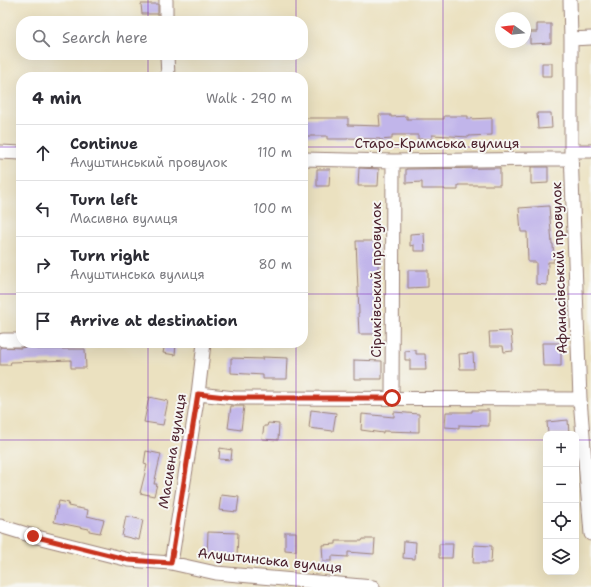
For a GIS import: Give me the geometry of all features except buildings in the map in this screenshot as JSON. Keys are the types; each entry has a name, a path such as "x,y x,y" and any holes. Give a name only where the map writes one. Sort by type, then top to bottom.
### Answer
{"street":[{"path":"166,0 166,16"},
{"name":"Афанасівський провулок","path":"570,0 571,155 580,399 591,534"},
{"path":"571,39 591,38"},
{"path":"167,60 168,72"},
{"name":"Старо-Кримська вулиця","path":"308,159 392,161 545,159 591,151"},
{"path":"0,152 16,153"},
{"name":"Сіриківський провулок","path":"392,161 392,398"},
{"path":"3,340 16,340"},
{"name":"Масивна вулиця","path":"171,563 198,394 203,348"},
{"path":"198,394 235,398 580,399"},
{"name":"Алуштинська вулиця","path":"0,526 33,536 129,560 171,563 216,573 373,587"}],"route":[{"path":"33,536 129,560 171,563 198,394 235,398 392,398"}]}
